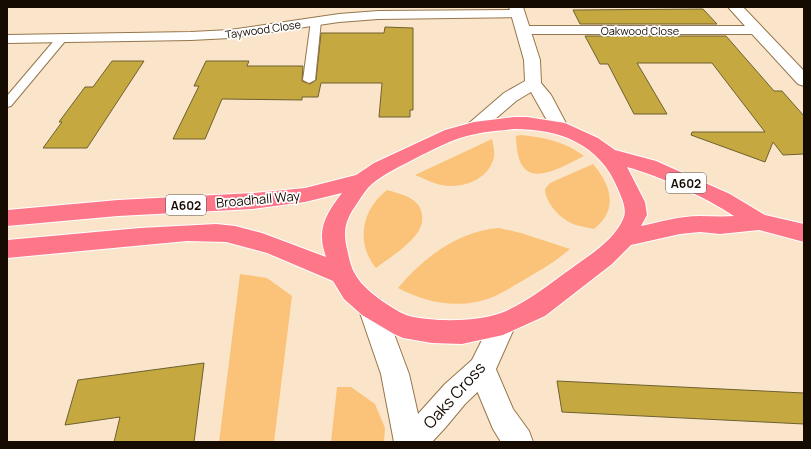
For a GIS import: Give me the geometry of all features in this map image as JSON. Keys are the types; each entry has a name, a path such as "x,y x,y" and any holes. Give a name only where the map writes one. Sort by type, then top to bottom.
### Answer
{"highway":[{"path":"514,123 527,123 559,127 591,142 608,155 622,174 634,202 636,216 624,238 604,257 536,308 503,324 462,332 432,331 404,326 371,307 353,292 341,274 333,238 335,223 340,211 363,180 381,168 425,146 452,134 474,128 514,123"},
{"name":"A602","path":"608,155 649,166 723,199 759,222 804,233"},
{"name":"Broadhall Way","path":"7,218 118,208 279,198 322,192 363,180"},
{"name":"A602","path":"624,238 680,226 720,226 759,222"},
{"name":"A602","path":"7,249 135,236 212,232 255,240 285,250 341,274"}],"street":[{"path":"735,7 804,81"},
{"path":"517,11 532,60 533,83 542,95 559,127"},
{"name":"Taywood Close","path":"7,39 153,38 230,34 316,21 399,14 517,11"},
{"name":"Oakwood Close","path":"524,30 756,30"},
{"path":"474,128 510,97 533,83"},
{"name":"Oaks Cross","path":"371,307 395,374 410,442"},
{"name":"Oaks Cross","path":"410,442 455,394 482,369 503,324"},
{"path":"482,369 503,419 518,442"}],"lane":[{"path":"309,80 316,21"},
{"path":"7,103 62,38"}],"shaded area":[{"path":"521,135 554,141 570,147 584,156 547,172 537,174 529,172 522,165 518,154 516,136"},
{"path":"492,139 494,157 491,165 487,172 474,181 457,186 449,186 431,182 415,175"},
{"path":"593,164 604,180 610,197 607,214 602,222 594,229 576,225 562,217 549,202 545,193 545,189 550,183"},
{"path":"387,190 406,196 416,202 422,215 422,223 419,231 406,245 376,268 369,258 365,248 364,227 367,216 372,207 378,198"},
{"path":"499,228 521,233 570,249 553,262 498,294 471,303 458,304 433,301 409,294 398,288 419,266 442,248 469,234"},
{"path":"240,274 267,278 292,296 274,442 219,442"},
{"path":"337,387 351,387 375,404 385,428 384,442 331,442"}],"building":[{"path":"703,9 717,24 580,24 573,10"},
{"path":"385,27 413,28 413,110 410,110 410,117 379,117 382,83 321,83 318,97 302,97 302,100 222,99 205,139 173,139 199,86 194,86 206,61 249,61 247,66 303,66 302,81 310,84 316,80 321,33 384,33"},
{"path":"585,36 726,36 774,91 782,91 804,116 804,154 783,155 773,142 765,162 691,135 692,132 765,132 712,63 637,63 667,114 634,114 608,64 600,64"},
{"path":"112,61 144,61 87,148 43,148 62,122 59,122 85,87 93,87"},
{"path":"204,363 194,442 114,442 120,417 65,425 78,380"},
{"path":"557,381 804,393 804,424 562,412"}]}
